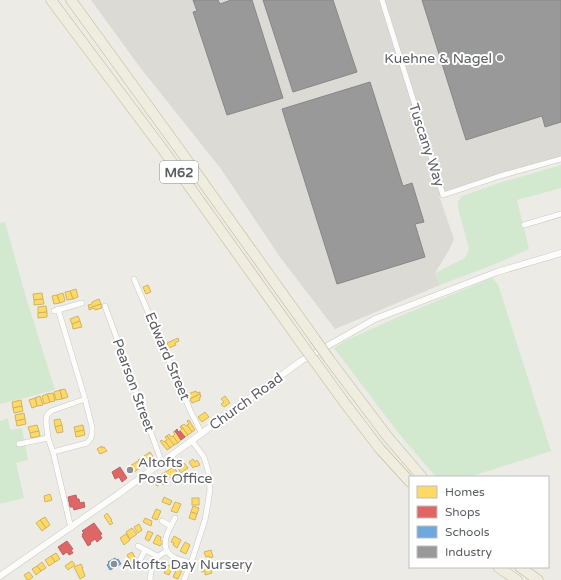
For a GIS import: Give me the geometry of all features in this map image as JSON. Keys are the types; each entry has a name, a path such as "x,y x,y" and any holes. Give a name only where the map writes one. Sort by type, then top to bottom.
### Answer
{"highway":[{"name":"M62","path":"51,0 164,151 344,402 380,449 409,481"},
{"name":"M62","path":"71,0 329,359 387,436 421,476"},
{"path":"499,568 517,580"},
{"path":"521,568 538,580"}],"street":[{"name":"Tuscany Way","path":"382,0 443,195 500,176 561,159"},
{"path":"524,225 561,214"},
{"name":"Church Road","path":"0,576 162,463 301,361 375,319 497,272 561,252"},
{"name":"Edward Street","path":"134,279 190,410 202,434"},
{"path":"53,452 87,443 91,438 92,433 92,427 85,399 56,310 82,303"},
{"name":"Pearson Street","path":"106,306 162,463"},
{"path":"70,528 53,452 48,438 46,421 47,415 51,411 85,399"},
{"path":"20,444 48,438"},
{"path":"184,580 205,520 210,489 209,474 204,456 192,441"},
{"path":"175,518 166,539 167,551 172,556 180,560 191,563"},
{"path":"162,521 171,526"},
{"path":"138,546 157,556"},
{"path":"140,560 145,550"},
{"path":"150,580 152,566 157,556 167,551"}],"shaded area":[{"path":"91,0 561,0 561,159 439,196 454,239 435,273 440,285 335,329 280,257 221,169 139,66"}],"green space":[{"path":"561,165 561,188 517,200 529,249 498,263 440,285 435,273 465,258 469,249 458,208 458,202 462,196 499,183"},
{"path":"5,222 25,294 55,390 0,404 0,223"},
{"path":"492,278 498,284 551,451 472,476 435,476 400,435 334,348 345,341"},
{"path":"8,418 10,430 22,428 28,460 16,463 24,498 0,504 0,421"}],"building: Homes":[{"path":"148,285 151,292 146,294 143,287"},
{"path":"76,289 78,297 73,299 70,291"},
{"path":"70,291 73,299 67,300 65,292"},
{"path":"42,293 43,299 34,300 33,294"},
{"path":"63,293 65,301 60,303 57,295"},
{"path":"57,295 60,303 54,304 52,296"},
{"path":"43,299 44,304 34,305 34,300"},
{"path":"99,299 101,304 89,308 88,305"},
{"path":"101,304 102,308 95,310 94,308 89,310 89,308"},
{"path":"46,306 47,312 38,313 38,307"},
{"path":"47,312 47,317 38,318 38,313"},
{"path":"78,316 80,321 72,324 70,319"},
{"path":"80,321 82,327 73,329 72,324"},
{"path":"178,338 179,341 175,343 176,345 169,348 167,343"},
{"path":"65,389 68,397 62,399 60,390"},
{"path":"60,390 62,399 56,400 54,392"},
{"path":"196,391 197,393 200,392 200,394 190,399 188,394"},
{"path":"53,393 55,401 50,402 47,394"},
{"path":"47,394 50,402 44,404 42,396"},
{"path":"200,394 200,400 192,403 190,399"},
{"path":"40,396 43,405 37,406 35,398"},
{"path":"225,396 230,403 224,407 221,404 224,402 221,399"},
{"path":"35,398 37,406 32,408 29,400"},
{"path":"21,400 22,406 13,408 12,402"},
{"path":"22,406 23,411 14,413 13,408"},
{"path":"205,412 209,417 202,422 198,417"},
{"path":"24,413 25,419 16,421 15,415"},
{"path":"25,419 26,424 17,426 16,421"},
{"path":"60,419 62,425 55,427 54,420"},
{"path":"189,420 195,430 192,432 187,425 189,424 187,421"},
{"path":"184,424 186,426 187,425 192,432 188,435 181,426"},
{"path":"37,425 39,431 30,433 28,427"},
{"path":"62,425 63,432 57,433 55,427"},
{"path":"83,425 84,430 75,432 74,427"},
{"path":"181,426 188,435 185,437 180,431 182,429 180,427"},
{"path":"84,430 85,435 76,437 75,432"},
{"path":"39,431 40,436 31,438 30,433"},
{"path":"175,431 181,440 178,443 173,436 175,434 173,432"},
{"path":"169,434 171,437 173,436 178,443 174,445 167,436"},
{"path":"167,436 174,445 170,448 165,441 167,440 165,437"},
{"path":"162,440 164,442 165,441 170,448 167,450 160,441"},
{"path":"102,446 102,448 104,447 107,451 100,454 97,449"},
{"path":"150,452 154,458 143,466 138,460"},
{"path":"193,459 195,462 197,460 200,465 193,468 189,462"},
{"path":"138,461 140,468 134,472 130,466"},
{"path":"184,463 188,468 181,473 178,468"},
{"path":"174,467 177,472 173,475 174,477 171,479 170,477 166,479 162,474"},
{"path":"162,474 167,483 163,485 158,477"},
{"path":"158,477 162,483 157,486 153,480"},
{"path":"50,494 52,500 45,502 44,496"},
{"path":"164,497 172,501 170,505 162,502"},
{"path":"192,498 199,498 199,505 192,505"},
{"path":"175,502 181,504 177,513 171,511"},
{"path":"193,506 199,508 197,514 191,512"},
{"path":"156,509 161,511 157,520 152,518"},
{"path":"191,512 197,514 195,520 189,518"},
{"path":"107,513 113,523 110,525 104,516"},
{"path":"45,517 50,525 46,528 40,520"},
{"path":"145,518 152,521 151,526 143,522"},
{"path":"40,520 46,528 42,531 36,523"},
{"path":"139,524 142,530 138,533 134,527"},
{"path":"132,528 137,534 130,539 126,532"},
{"path":"148,531 153,533 149,541 145,539"},
{"path":"126,534 130,540 124,545 120,538"},
{"path":"157,535 161,537 160,540 163,542 160,546 153,543"},
{"path":"174,536 181,540 177,548 173,545 174,543 171,542"},
{"path":"185,542 190,545 186,554 180,551"},
{"path":"211,550 213,557 206,557 204,552"},
{"path":"132,552 136,559 131,562 127,555"},
{"path":"56,553 60,559 55,562 51,556"},
{"path":"51,556 55,562 49,566 45,560"},
{"path":"72,561 75,565 68,570 65,566"},
{"path":"162,561 167,562 163,570 159,569"},
{"path":"42,562 46,568 41,571 37,566"},
{"path":"81,564 85,576 80,579 74,567"},
{"path":"168,565 173,567 169,575 164,573"},
{"path":"37,566 41,571 36,575 32,569"},
{"path":"210,566 212,573 205,575 205,571 202,572 201,568"},
{"path":"177,568 182,570 178,579 173,577"},
{"path":"29,572 33,577 27,580 24,575"}],"building: Shops":[{"path":"177,429 178,432 180,431 185,437 181,440 175,431"},
{"path":"120,467 127,478 122,482 119,477 115,479 112,472"},
{"path":"76,495 80,503 84,502 85,507 74,510 73,507 70,507 68,497"},
{"path":"94,523 102,534 100,535 102,538 97,542 95,539 88,546 82,536 84,533 82,531"},
{"path":"67,541 73,549 71,550 73,553 69,555 67,552 63,555 58,547"}],"building: Schools":[{"name":"Altofts Day Nursery","path":"115,558 116,560 118,559 121,564 110,570 107,565 109,563 108,562"}],"building: Industry":[{"path":"193,0 218,0 220,4 231,0 252,0 283,98 227,115 193,12 197,11"},
{"path":"263,0 333,0 357,72 293,92"},
{"name":"Kuehne & Nagel","path":"422,0 561,0 561,122 545,127 542,116 466,140"},
{"path":"370,82 403,186 412,183 424,222 415,224 425,257 337,284 282,109"}],"place":[{"name":"Kuehne & Nagel","path":"500,58"},
{"name":"Altofts Post Office","path":"130,470"},
{"name":"Altofts Day Nursery","path":"114,564"}]}
